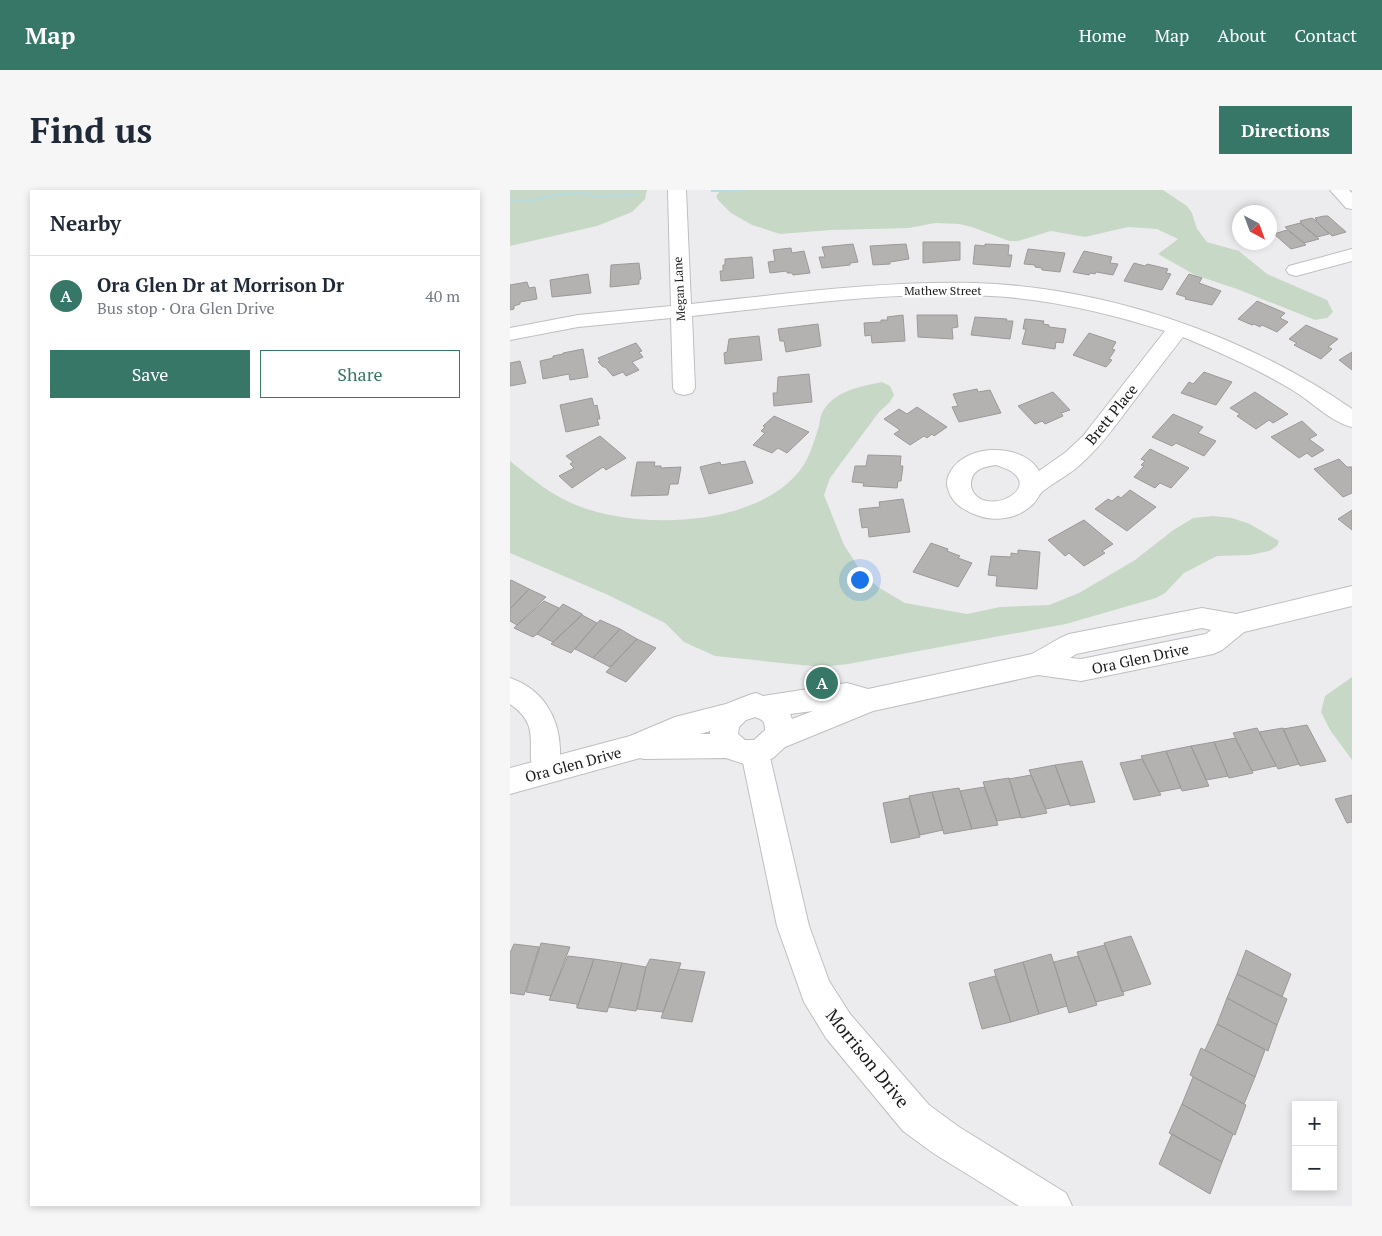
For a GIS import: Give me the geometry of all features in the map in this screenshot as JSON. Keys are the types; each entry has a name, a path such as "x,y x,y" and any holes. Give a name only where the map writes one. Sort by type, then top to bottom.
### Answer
{"street":[{"name":"Megan Lane","path":"677,190 684,388"},
{"path":"1338,190 1352,204"},
{"path":"1296,270 1352,256"},
{"name":"Mathew Street","path":"510,334 578,321 881,291 971,289 1054,297 1138,316 1227,348 1264,365 1314,393 1352,420"},
{"name":"Brett Place","path":"1032,487 1074,458 1091,441 1178,329"},
{"name":"Ora Glen Drive","path":"636,747 754,745 870,700 1038,664 1081,670 1213,643 1236,624 1352,596"},
{"path":"510,690 529,701 539,713 544,725 546,770"},
{"name":"Ora Glen Drive","path":"510,781 636,747 675,728 731,714 747,706 764,707 847,694 870,700"},
{"path":"731,714 723,727 724,740 754,745 780,722 772,710 764,707"},
{"name":"Morrison Drive","path":"754,745 793,926 816,990 838,1026 893,1094 916,1118 946,1140 1053,1206"}],"green space":[{"path":"510,190 647,190 645,199 632,212 597,226 510,246"},
{"path":"721,190 1163,190 1187,206 1192,213 1197,229 1207,242 1239,251 1267,274 1327,300 1333,312 1327,318 1315,320 1237,289 1195,275 1158,254 1178,239 1157,229 1128,227 1085,237 1051,231 1018,241 1009,241 959,224 935,223 909,228 832,230 780,234 752,225 731,213 716,196"},
{"path":"882,382 890,386 894,395 830,478 824,495 844,545 860,570 878,587 905,603 967,614 1000,607 1049,605 1079,593 1135,560 1172,531 1193,518 1213,516 1232,518 1250,524 1279,541 1277,546 1269,551 1250,555 1217,556 1184,573 1165,593 1156,598 1066,624 848,664 821,667 715,656 684,642 665,623 608,595 510,553 510,461 558,496 576,505 601,513 629,518 660,520 691,519 721,514 750,506 775,493 800,471 815,439 822,414 830,402 843,393"},
{"path":"1352,677 1352,760 1330,730 1321,712 1325,696"}],"building":[{"path":"1328,216 1346,232 1332,236 1315,220 1317,220 1315,218"},
{"path":"1312,218 1329,234 1317,237 1300,223 1302,223 1300,221"},
{"path":"1300,223 1319,239 1304,243 1285,227"},
{"path":"1287,230 1306,245 1291,249 1277,237 1277,233"},
{"path":"923,242 960,242 960,260 923,263"},
{"path":"853,244 858,262 850,263 850,265 822,268 819,257 825,257 822,247"},
{"path":"906,244 909,259 890,262 890,264 873,265 870,246"},
{"path":"985,244 1009,245 1008,255 1012,255 1010,267 973,264 975,245 985,246"},
{"path":"791,248 792,253 804,251 810,273 793,275 792,273 787,273 787,271 770,273 768,262 775,261 773,250"},
{"path":"1028,249 1065,253 1060,272 1042,270 1042,268 1035,267 1035,265 1024,264"},
{"path":"1084,251 1112,257 1110,263 1118,264 1113,275 1096,272 1089,275 1073,272"},
{"path":"752,257 754,278 721,281 720,271 723,271 725,259"},
{"path":"639,263 641,279 639,284 610,287 611,265"},
{"path":"1134,263 1168,269 1166,273 1171,274 1162,290 1124,281"},
{"path":"588,274 591,293 552,297 550,280"},
{"path":"1189,274 1202,278 1199,283 1221,291 1212,305 1185,299 1186,297 1176,294"},
{"path":"527,282 529,288 535,287 537,299 520,302 520,304 514,306 514,309 510,310 510,285"},
{"path":"1257,301 1285,313 1280,318 1288,322 1277,332 1262,325 1260,327 1252,325 1238,319"},
{"path":"903,315 905,341 872,343 871,335 865,336 864,323 881,322 881,320 888,320 887,317"},
{"path":"917,315 957,315 958,327 952,328 953,339 918,337"},
{"path":"975,317 1013,321 1010,339 971,335"},
{"path":"1025,319 1044,321 1043,324 1049,325 1049,327 1066,329 1063,343 1056,342 1055,349 1022,344 1026,329 1023,329"},
{"path":"818,324 821,346 786,352 784,341 780,341 778,329"},
{"path":"1306,325 1338,339 1328,347 1332,349 1321,359 1294,345 1297,343 1289,339"},
{"path":"1089,333 1116,342 1112,349 1115,350 1109,359 1112,360 1106,367 1073,355"},
{"path":"759,336 762,360 725,364 724,353 727,352 729,339"},
{"path":"636,343 642,351 639,352 643,357 632,362 639,370 626,376 623,372 613,376 598,362 600,361 598,358"},
{"path":"583,349 588,377 570,380 569,374 543,379 540,361 563,353"},
{"path":"1352,352 1352,370 1339,360"},
{"path":"520,361 526,383 510,386 510,363"},
{"path":"1204,372 1232,382 1216,405 1181,393 1189,382 1193,384"},
{"path":"809,374 812,402 774,406 773,393 777,393 778,377"},
{"path":"977,389 978,392 990,390 1001,413 959,422 952,407 958,406 953,394"},
{"path":"1053,392 1070,410 1061,413 1063,416 1045,424 1042,421 1035,424 1018,406"},
{"path":"1255,392 1288,414 1273,423 1269,420 1256,429 1237,416 1240,414 1230,408"},
{"path":"592,398 594,406 597,405 600,419 597,419 599,425 566,432 560,405"},
{"path":"917,407 947,427 934,436 932,434 927,438 924,436 910,445 894,434 900,430 884,419 899,409 907,414"},
{"path":"1173,414 1203,427 1198,433 1216,441 1204,456 1176,443 1172,446 1152,437"},
{"path":"774,416 809,432 787,453 778,448 772,453 753,445 765,433 761,431 765,427 763,426"},
{"path":"1302,421 1317,435 1309,439 1324,450 1312,457 1307,453 1299,458 1271,437"},
{"path":"600,436 626,458 606,470 603,467 572,488 559,476 574,468 570,464 573,462 566,456"},
{"path":"1150,449 1189,468 1171,488 1160,483 1155,488 1134,477 1144,466 1141,465 1145,461 1141,459"},
{"path":"868,455 901,456 900,466 903,466 901,481 898,481 897,488 863,486 864,483 852,482 855,466 866,466"},
{"path":"1339,459 1347,467 1352,467 1352,493 1343,497 1314,469"},
{"path":"745,461 753,483 709,494 700,467 720,462 721,465"},
{"path":"637,462 655,462 654,466 661,466 661,468 681,467 678,484 670,484 668,495 631,496"},
{"path":"1130,490 1156,507 1127,531 1095,509 1108,499 1112,501 1118,496 1121,498"},
{"path":"903,499 910,532 869,537 868,527 862,528 859,509 880,507 879,502"},
{"path":"1352,510 1352,530 1338,519"},
{"path":"1084,520 1113,544 1102,551 1105,553 1084,566 1069,553 1065,556 1048,540"},
{"path":"931,543 948,549 947,551 960,556 958,558 972,563 958,587 913,572"},
{"path":"1018,550 1040,552 1037,589 996,586 997,576 988,575 991,556 1011,557 1011,553 1018,554"},
{"path":"510,581 529,589 510,609"},
{"path":"529,589 546,597 517,625 510,621 510,609"},
{"path":"544,601 559,608 537,634 533,637 514,628"},
{"path":"563,604 582,615 553,642 537,634"},
{"path":"582,615 597,623 571,653 551,644"},
{"path":"600,620 620,629 593,658 575,649"},
{"path":"620,629 637,639 610,667 593,658"},
{"path":"637,639 656,648 626,682 606,672"},
{"path":"1307,725 1326,761 1300,766 1283,729"},
{"path":"1257,728 1276,766 1252,771 1233,733"},
{"path":"1283,728 1299,764 1278,769 1259,732"},
{"path":"1235,738 1253,773 1229,778 1214,742"},
{"path":"1214,742 1228,776 1206,780 1191,746"},
{"path":"1191,746 1209,786 1182,791 1166,751"},
{"path":"1166,751 1181,788 1159,792 1141,756"},
{"path":"1142,759 1161,795 1134,800 1120,763"},
{"path":"1082,761 1095,802 1070,806 1055,765"},
{"path":"1055,765 1070,804 1046,809 1029,770"},
{"path":"1031,775 1047,813 1021,818 1009,779"},
{"path":"1009,778 1021,817 997,821 983,782"},
{"path":"984,787 998,825 972,829 960,791"},
{"path":"959,788 972,829 944,834 932,792"},
{"path":"932,792 943,830 920,835 909,796"},
{"path":"1352,795 1352,822 1347,823 1335,799"},
{"path":"909,798 920,837 891,843 883,803"},
{"path":"1131,936 1151,984 1122,992 1104,943"},
{"path":"541,943 570,947 551,996 526,992"},
{"path":"514,944 539,947 524,995 510,993 510,953"},
{"path":"1105,945 1124,995 1096,1002 1077,952"},
{"path":"1246,950 1291,974 1282,997 1237,974"},
{"path":"1051,954 1067,1006 1039,1014 1023,962"},
{"path":"568,956 594,959 577,1008 577,1004 549,1000"},
{"path":"1078,956 1097,1005 1069,1013 1054,962"},
{"path":"594,959 622,963 607,1012 577,1008"},
{"path":"650,959 681,963 663,1012 637,1009 646,967"},
{"path":"1023,962 1039,1014 1011,1022 994,970"},
{"path":"622,963 646,967 636,1011 609,1007"},
{"path":"679,969 705,972 692,1022 661,1018"},
{"path":"1237,974 1287,999 1277,1025 1227,998"},
{"path":"995,976 1011,1022 982,1029 969,983"},
{"path":"1227,998 1277,1025 1268,1051 1217,1024"},
{"path":"1217,1024 1265,1050 1255,1077 1205,1050"},
{"path":"1201,1048 1255,1077 1244,1104 1190,1075"},
{"path":"1193,1077 1246,1105 1235,1135 1182,1104"},
{"path":"1182,1104 1233,1134 1222,1162 1169,1133"},
{"path":"1172,1134 1222,1162 1210,1194 1159,1164"}],"waterway":[{"path":"713,191 743,190"},
{"path":"510,201 534,200 559,194 637,195"}],"place":[{"name":"Ora Glen Dr at Morrison Dr","path":"822,683"}]}
